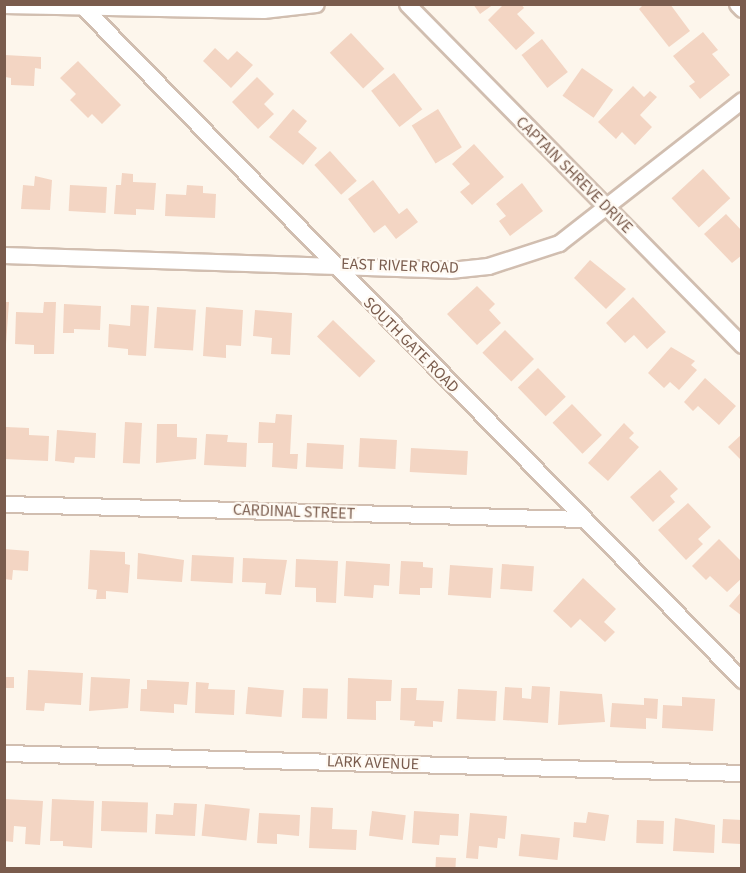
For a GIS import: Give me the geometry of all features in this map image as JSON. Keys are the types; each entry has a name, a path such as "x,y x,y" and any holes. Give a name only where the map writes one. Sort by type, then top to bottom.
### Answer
{"street":[{"path":"4,5 263,10 316,4"},
{"name":"CAPTAIN SHREVE DRIVE","path":"406,4 741,345"},
{"path":"737,4 741,9"},
{"name":"SOUTH GATE ROAD","path":"84,8 331,264 741,680"},
{"name":"EAST RIVER ROAD","path":"4,255 331,264 450,270 488,266 559,243 607,209 741,100"},
{"name":"CARDINAL STREET","path":"4,504 583,519"},
{"name":"LARK AVENUE","path":"4,753 741,773"}],"building":[{"path":"473,4 494,4 480,14"},
{"path":"504,4 521,4 524,8 517,14 535,33 516,50 488,20"},
{"path":"644,4 670,4 690,31 669,47 639,9"},
{"path":"703,32 718,50 712,54 730,75 700,99 689,86 695,82 673,56"},
{"path":"351,33 384,69 363,89 330,53"},
{"path":"542,39 568,72 547,88 522,55"},
{"path":"215,48 228,60 237,51 253,65 231,88 203,61"},
{"path":"5,55 41,57 41,69 35,68 34,86 11,85 11,78 5,77"},
{"path":"78,61 121,105 102,124 92,114 88,118 70,100 76,94 60,78"},
{"path":"582,68 613,90 594,118 562,96"},
{"path":"394,73 422,109 399,127 371,91"},
{"path":"257,77 274,94 264,104 274,114 258,129 232,102"},
{"path":"633,86 644,97 650,91 657,97 640,115 652,127 635,145 622,132 616,139 598,122"},
{"path":"293,109 307,121 298,132 317,148 303,165 269,137"},
{"path":"438,109 462,147 436,164 412,125"},
{"path":"474,144 504,177 472,205 460,192 470,184 452,164"},
{"path":"330,151 357,181 341,195 314,165"},
{"path":"703,169 730,198 699,228 672,198"},
{"path":"122,173 133,174 133,182 156,183 154,210 136,209 136,215 114,214 116,185 121,185"},
{"path":"35,176 52,180 50,210 21,209 23,185 34,186"},
{"path":"373,180 399,214 407,208 418,222 396,239 385,225 374,233 348,199"},
{"path":"522,183 543,211 510,236 499,221 506,216 496,204"},
{"path":"70,185 107,187 106,213 69,211"},
{"path":"187,185 203,186 203,193 216,194 215,218 165,216 166,194 186,195"},
{"path":"726,214 742,231 742,255 732,263 704,234"},
{"path":"590,260 626,289 606,309 574,278"},
{"path":"477,286 495,304 489,310 501,323 477,345 447,314"},
{"path":"633,297 666,332 647,349 634,335 625,343 606,323"},
{"path":"4,302 9,302 6,344 4,344"},
{"path":"44,302 56,302 54,354 34,354 34,345 15,344 16,312 43,313"},
{"path":"64,304 101,306 100,330 74,329 74,333 63,333"},
{"path":"131,305 149,306 146,356 128,355 128,349 108,347 109,324 130,326"},
{"path":"157,307 196,310 193,351 154,348"},
{"path":"206,307 243,310 241,346 226,345 226,358 203,356"},
{"path":"255,310 292,313 290,355 271,354 272,338 253,336"},
{"path":"333,320 375,361 359,378 317,337"},
{"path":"505,330 534,359 511,382 482,353"},
{"path":"671,347 695,361 691,365 697,370 679,390 670,382 664,388 648,373"},
{"path":"538,368 566,397 546,416 518,387"},
{"path":"705,378 736,406 719,425 698,406 693,411 684,402"},
{"path":"572,404 602,435 582,454 553,423"},
{"path":"276,414 292,415 290,454 298,454 297,469 272,467 273,443 258,443 259,422 275,423"},
{"path":"125,422 142,423 140,464 123,463"},
{"path":"624,423 634,433 629,438 639,447 608,481 588,463"},
{"path":"157,424 177,424 177,437 197,438 196,459 156,463"},
{"path":"6,427 29,428 29,435 49,436 48,461 4,459"},
{"path":"57,430 96,433 95,458 75,457 74,463 55,461"},
{"path":"206,434 228,435 227,442 247,443 246,467 204,465"},
{"path":"742,434 742,461 728,447"},
{"path":"360,438 397,440 395,469 358,467"},
{"path":"307,443 344,445 343,469 306,467"},
{"path":"411,448 468,451 467,475 410,472"},
{"path":"660,470 678,489 670,496 675,502 653,522 630,497"},
{"path":"688,503 711,527 698,539 703,544 686,560 658,530"},
{"path":"719,539 742,562 742,578 727,592 710,576 706,580 692,566"},
{"path":"4,549 29,551 28,571 13,570 12,580 4,579"},
{"path":"90,550 125,552 125,564 130,565 128,593 106,591 106,599 96,599 97,590 88,589"},
{"path":"138,553 184,560 182,582 137,579"},
{"path":"192,555 234,557 233,583 191,581"},
{"path":"243,558 287,560 281,595 265,594 266,583 242,582"},
{"path":"296,559 338,561 336,603 316,602 316,588 295,587"},
{"path":"346,561 390,564 389,586 374,585 373,598 344,596"},
{"path":"401,561 423,562 423,567 433,568 432,588 420,588 420,595 399,594"},
{"path":"502,564 534,566 532,591 500,589"},
{"path":"450,565 493,568 491,598 448,595"},
{"path":"583,578 616,609 604,622 615,632 605,642 580,619 571,628 553,611"},
{"path":"742,591 742,616 729,606"},
{"path":"28,670 83,673 81,705 45,703 44,711 26,710"},
{"path":"4,677 14,677 14,688 4,688"},
{"path":"91,677 130,679 128,708 89,711"},
{"path":"348,678 392,680 391,701 376,701 376,720 347,719"},
{"path":"147,680 189,682 187,705 174,704 174,713 140,711 141,689 147,689"},
{"path":"196,682 209,683 208,689 235,690 234,715 195,713"},
{"path":"532,686 550,687 548,723 503,720 505,687 522,688 522,698 531,699"},
{"path":"248,687 284,690 282,717 246,714"},
{"path":"303,688 328,689 327,719 302,718"},
{"path":"401,688 417,688 416,700 444,701 442,722 433,721 433,727 414,726 415,721 400,720"},
{"path":"458,689 497,691 495,721 456,719"},
{"path":"560,691 602,694 605,722 558,725"},
{"path":"682,697 715,699 713,731 662,728 663,705 682,706"},
{"path":"644,698 658,699 657,719 646,718 646,729 610,727 612,703 644,705"},
{"path":"4,799 43,801 40,845 25,844 26,827 14,826 13,842 4,841"},
{"path":"52,799 94,801 92,848 63,846 63,841 50,841"},
{"path":"102,801 148,803 147,833 101,831"},
{"path":"174,803 197,804 195,836 155,834 156,814 173,815"},
{"path":"205,804 250,809 246,841 202,836"},
{"path":"311,807 333,808 332,829 357,830 356,850 309,848"},
{"path":"372,811 406,815 403,840 369,836"},
{"path":"414,811 459,814 458,836 440,835 439,845 412,843"},
{"path":"588,812 609,815 605,841 573,837 574,822 586,823"},
{"path":"259,813 300,815 299,836 277,834 277,844 257,843"},
{"path":"470,813 507,816 505,839 498,838 497,848 479,846 478,859 466,858"},
{"path":"675,818 715,825 714,853 673,851"},
{"path":"723,819 742,820 741,844 722,843"},
{"path":"637,820 664,821 663,844 636,843"},
{"path":"521,834 560,838 557,860 519,856"},
{"path":"436,857 456,858 455,868 435,868"}]}
